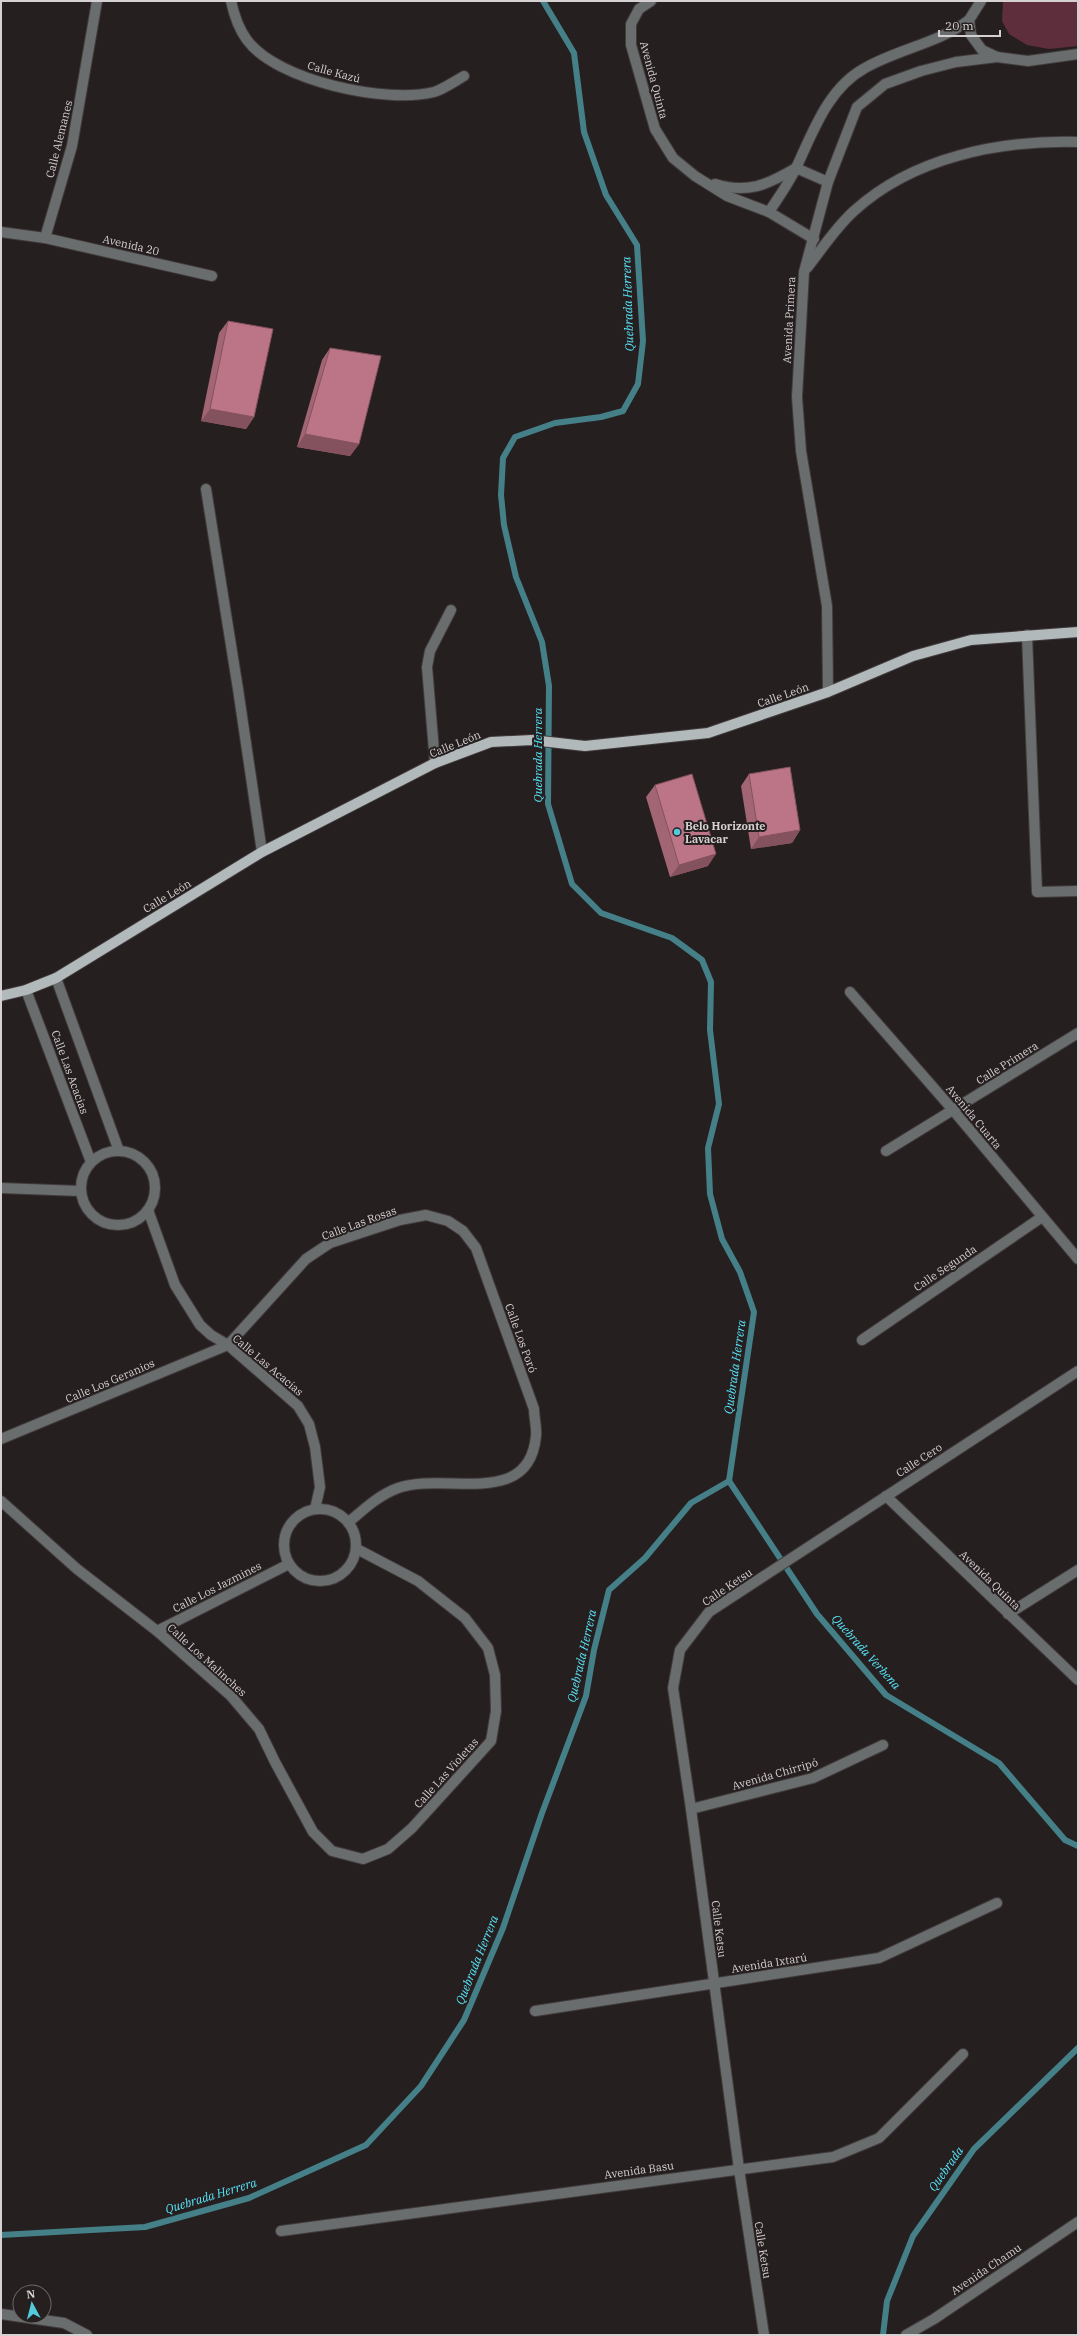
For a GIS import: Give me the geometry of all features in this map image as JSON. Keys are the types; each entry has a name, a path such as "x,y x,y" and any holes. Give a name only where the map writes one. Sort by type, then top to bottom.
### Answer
{"main road":[{"name":"Calle León","path":"1,996 26,990 56,978 262,852 435,763 492,742 532,740 585,746 708,733 828,692 913,656 971,640 1078,632"}],"street":[{"name":"Calle Alemanes","path":"45,238 72,146 98,1"},
{"name":"Calle Kazú","path":"231,1 235,20 248,41 272,61 302,76 356,91 403,96 435,92 464,76"},
{"name":"Avenida Quinta","path":"652,1 639,9 631,24 631,45 655,129 673,158 701,180 727,196 769,212 814,238"},
{"path":"769,212 796,168 803,148 841,85 864,68 901,51 957,29 970,20 981,1"},
{"name":"Avenida Primera","path":"970,20 971,35 982,50 997,57"},
{"name":"Avenida Primera","path":"828,692 827,606 802,459 797,397 804,272 828,182 857,107 885,84 921,71 956,62 997,57 1028,61 1078,54"},
{"path":"804,272 852,212 874,194 896,180 926,166 960,155 992,148 1078,142"},
{"path":"796,168 828,182"},
{"name":"Avenida Quinta","path":"701,180 729,188 741,189 772,182 796,168"},
{"path":"1,232 45,238"},
{"name":"Avenida 20","path":"45,238 212,276"},
{"path":"206,489 262,852"},
{"path":"435,763 428,668 430,651 451,610"},
{"path":"1027,635 1037,892 1078,891"},
{"name":"Calle Las Acacias","path":"56,978 119,1151"},
{"name":"Calle Las Acacias","path":"26,990 91,1162"},
{"name":"Avenida Cuarta","path":"850,992 953,1110 1078,1259"},
{"name":"Calle Primera","path":"886,1151 1076,1038"},
{"path":"119,1151 136,1156 150,1168 154,1178 156,1191 148,1210 138,1221 125,1225 113,1226 101,1222 90,1214 83,1203 80,1191 85,1170 91,1162 99,1156 119,1151"},
{"path":"1,1188 80,1191"},
{"name":"Calle Las Acacias","path":"148,1210 175,1285 186,1306 200,1325 210,1335 228,1345 298,1406 309,1424 315,1447 320,1487 315,1509"},
{"name":"Calle Las Rosas","path":"228,1345 306,1259 330,1243 400,1220 426,1215 448,1221 463,1231"},
{"name":"Calle Segunda","path":"862,1340 1042,1217"},
{"name":"Calle Los Poró","path":"349,1522 376,1499 399,1488 428,1483 501,1482 518,1474 530,1458 536,1436 534,1409 476,1248 463,1231"},
{"name":"Calle Los Geranios","path":"1,1439 228,1345"},
{"name":"Calle Cero","path":"774,1570 1078,1371"},
{"name":"Avenida Quinta","path":"886,1496 1078,1680"},
{"name":"Calle Los Malinches","path":"1,1501 77,1569 157,1631 231,1696 259,1729 313,1832 332,1851 363,1859"},
{"path":"315,1509 334,1512 349,1522 354,1530 357,1548 354,1560 339,1576 328,1581 306,1579 296,1573 288,1564 284,1553 283,1541 287,1529 294,1519 304,1512 315,1509"},
{"name":"Calle Las Violetas","path":"357,1548 418,1581 465,1618 488,1648 495,1675 496,1711 491,1741 417,1822 388,1849 363,1859"},
{"name":"Calle Los Jazmines","path":"157,1631 288,1564"},
{"name":"Calle Ketsu","path":"764,2335 739,2169 691,1808 673,1688 680,1650 709,1612 774,1570"},
{"path":"1008,1614 1078,1570"},
{"name":"Avenida Chirripó","path":"691,1808 813,1778 884,1745"},
{"name":"Avenida Ixtarú","path":"534,2011 879,1958 997,1903"},
{"name":"Avenida Basu","path":"281,2231 833,2157 879,2138 962,2054"},
{"name":"Avenida Chamu","path":"906,2335 934,2319 1078,2222"},
{"path":"1,2314 64,2323 87,2335"}],"shaded area":[{"path":"1003,1 1078,1 1078,46 1049,49 1027,45 1009,34 1002,21"}],"building":[{"path":"228,321 273,329 254,417 210,409"},
{"path":"330,348 381,356 359,444 305,434"},
{"path":"790,767 800,830 759,837 749,774"},
{"name":"Belo Horizonte Lavacar","path":"692,774 716,854 679,865 655,785"}],"waterway":[{"name":"Quebrada Herrera","path":"1,2235 145,2227 249,2198 366,2145 421,2086 464,2020 503,1928 542,1813 586,1696 594,1650 609,1590 645,1558 691,1503 729,1481 754,1312 740,1272 722,1239 710,1194 708,1148 719,1104 710,1030 711,982 702,960 672,938 601,913 572,884 548,804 549,686 542,642 516,577 504,525 501,495 503,458 515,437 555,423 601,417 623,411 638,384 643,341 637,245 606,195 584,132 574,53 543,1"},
{"name":"Quebrada Verbena","path":"729,1481 817,1614 886,1695 999,1763 1065,1840 1078,1846"},
{"name":"Quebrada","path":"883,2335 887,2301 913,2236 974,2149 1078,2048"}],"place":[{"name":"Belo Horizonte Lavacar","path":"677,832"}]}
